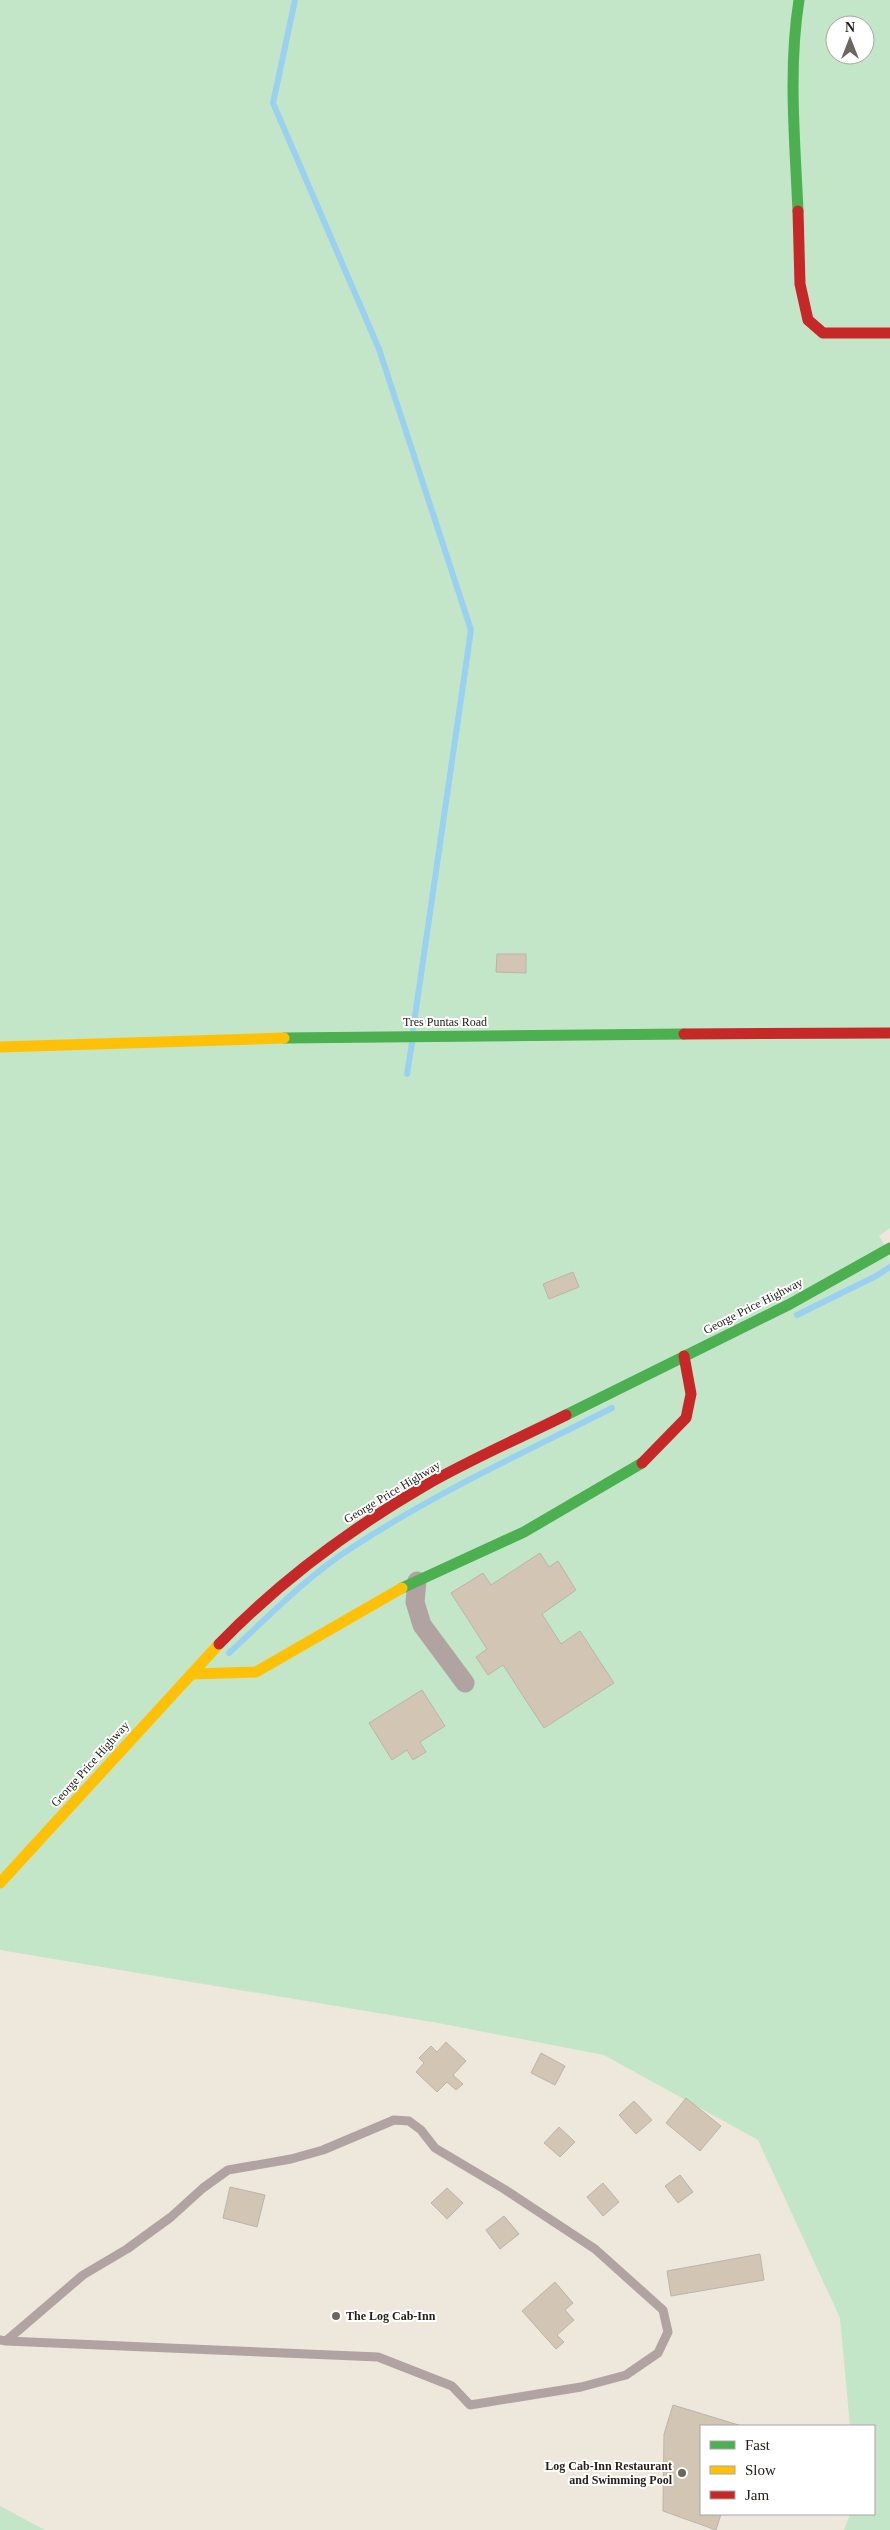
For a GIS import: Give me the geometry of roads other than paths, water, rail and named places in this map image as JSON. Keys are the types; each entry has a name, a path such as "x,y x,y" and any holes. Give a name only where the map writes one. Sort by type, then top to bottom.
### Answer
{"main road":[{"path":"799,0 796,25 794,114 800,284 808,320 823,333 890,333"},
{"name":"Tres Puntas Road","path":"0,1047 316,1037 890,1033"},
{"name":"George Price Highway","path":"0,1883 191,1674 255,1607 337,1541 427,1484 790,1304 890,1248"},
{"path":"191,1674 256,1672 331,1630 386,1595 524,1532 642,1463 686,1418 691,1394 684,1356"}],"street":[{"path":"417,1581 415,1602 422,1625 465,1683"}],"lane":[{"path":"394,2120 409,2121 421,2130 435,2148 504,2189 595,2249 663,2310 668,2332 658,2353 626,2374 581,2387 470,2405 452,2386 378,2357 3,2340 83,2275 127,2249 171,2217 203,2188 228,2170 291,2159 315,2152 394,2120"}],"waterway":[{"path":"295,0 273,103 379,349 471,630 413,1030"},
{"path":"407,1074 412,1043"},
{"path":"797,1315 876,1276 890,1267"},
{"path":"229,1653 304,1584 336,1558 384,1527 513,1457 612,1408"}],"place":[{"name":"The Log Cab-Inn","path":"336,2316"},
{"name":"Log Cab-Inn Restaurant and Swimming Pool","path":"682,2473"}]}
